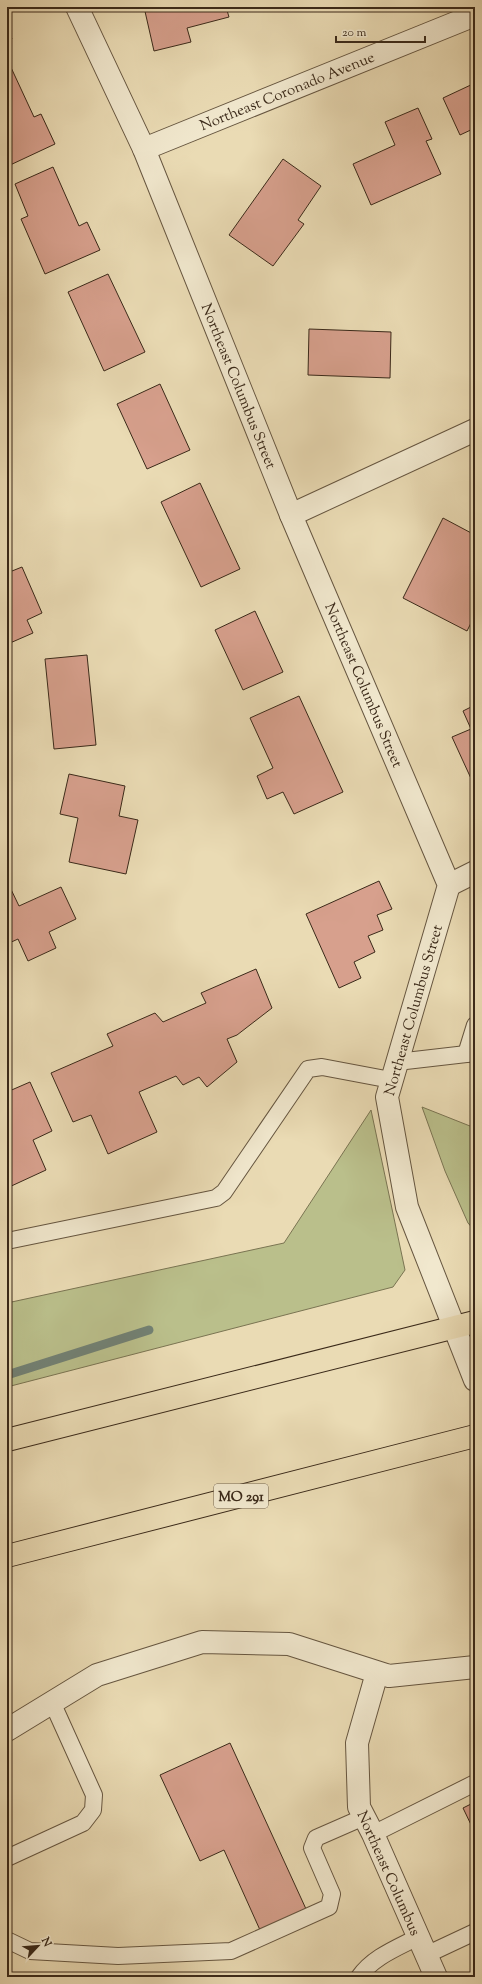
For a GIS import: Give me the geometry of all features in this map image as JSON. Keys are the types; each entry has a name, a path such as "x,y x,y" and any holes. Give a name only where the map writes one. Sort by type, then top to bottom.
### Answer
{"main road":[{"path":"7,1440 454,1329 475,1322"},
{"name":"MO 291","path":"7,1556 475,1436"}],"street":[{"name":"Northeast Columbus Street","path":"77,7 144,149 291,515 449,885 387,1097 407,1207 475,1380"},
{"name":"Northeast Coronado Avenue","path":"144,149 475,15"},
{"path":"291,515 475,430"},
{"path":"449,885 475,872"},
{"path":"7,1730 98,1675 202,1642 289,1644 389,1676 475,1667"},
{"name":"Northeast Columbus","path":"377,1672 357,1743 359,1807 436,1977"}],"lane":[{"path":"7,1242 216,1198 224,1192 308,1069 322,1067 394,1071 470,1054 475,1025"},
{"path":"7,1858 83,1823 93,1810 94,1795 52,1702"},
{"path":"7,1940 30,1951 118,1956 231,1951 329,1907 332,1894 312,1848 313,1842 316,1838 368,1826 475,1783"},
{"path":"359,1977 365,1968 375,1960 475,1932"}],"green space":[{"path":"422,1107 475,1128 475,1231 468,1223 445,1171"},
{"path":"371,1110 405,1270 393,1287 7,1387 7,1303 284,1243"}],"building":[{"path":"144,7 226,7 229,17 187,28 191,42 154,51"},
{"path":"7,28 12,39 7,42"},
{"path":"8,61 34,117 41,114 55,144 8,166"},
{"path":"475,83 475,128 460,135 443,98"},
{"path":"418,108 432,139 426,141 441,174 371,205 353,164 395,145 385,122"},
{"path":"283,159 321,186 298,220 304,224 273,266 229,235"},
{"path":"53,167 79,226 87,222 100,250 45,274 21,219 28,216 15,184"},
{"path":"108,274 145,352 104,371 68,292"},
{"path":"309,329 391,332 390,378 308,375"},
{"path":"160,384 190,450 147,469 117,404"},
{"path":"200,483 240,569 201,587 161,502"},
{"path":"443,518 475,535 475,615 467,631 403,598"},
{"path":"22,567 42,613 27,620 33,633 10,643 7,637 7,573"},
{"path":"255,611 283,672 243,690 215,630"},
{"path":"87,655 96,745 54,749 45,659"},
{"path":"299,696 343,792 294,814 283,792 267,799 257,776 273,768 250,718"},
{"path":"475,705 474,785 452,737 471,729 463,711"},
{"path":"69,774 125,786 119,816 138,820 126,874 69,862 78,818 60,814"},
{"path":"7,881 19,906 61,887 76,919 49,932 56,948 28,961 18,939 7,944"},
{"path":"379,881 392,909 377,915 383,930 368,936 375,952 354,962 361,978 339,988 306,914"},
{"path":"256,969 272,1008 237,1035 227,1039 237,1062 207,1087 199,1077 183,1085 176,1076 139,1092 157,1132 108,1154 91,1115 73,1122 51,1073 113,1046 107,1034 155,1013 163,1022 206,1003 201,993"},
{"path":"30,1082 52,1131 33,1140 46,1170 7,1188 7,1092"},
{"path":"230,1743 306,1909 260,1930 224,1850 200,1861 160,1775"},
{"path":"475,1802 475,1833 463,1808"}],"waterway":[{"path":"7,1375 149,1330"}]}
